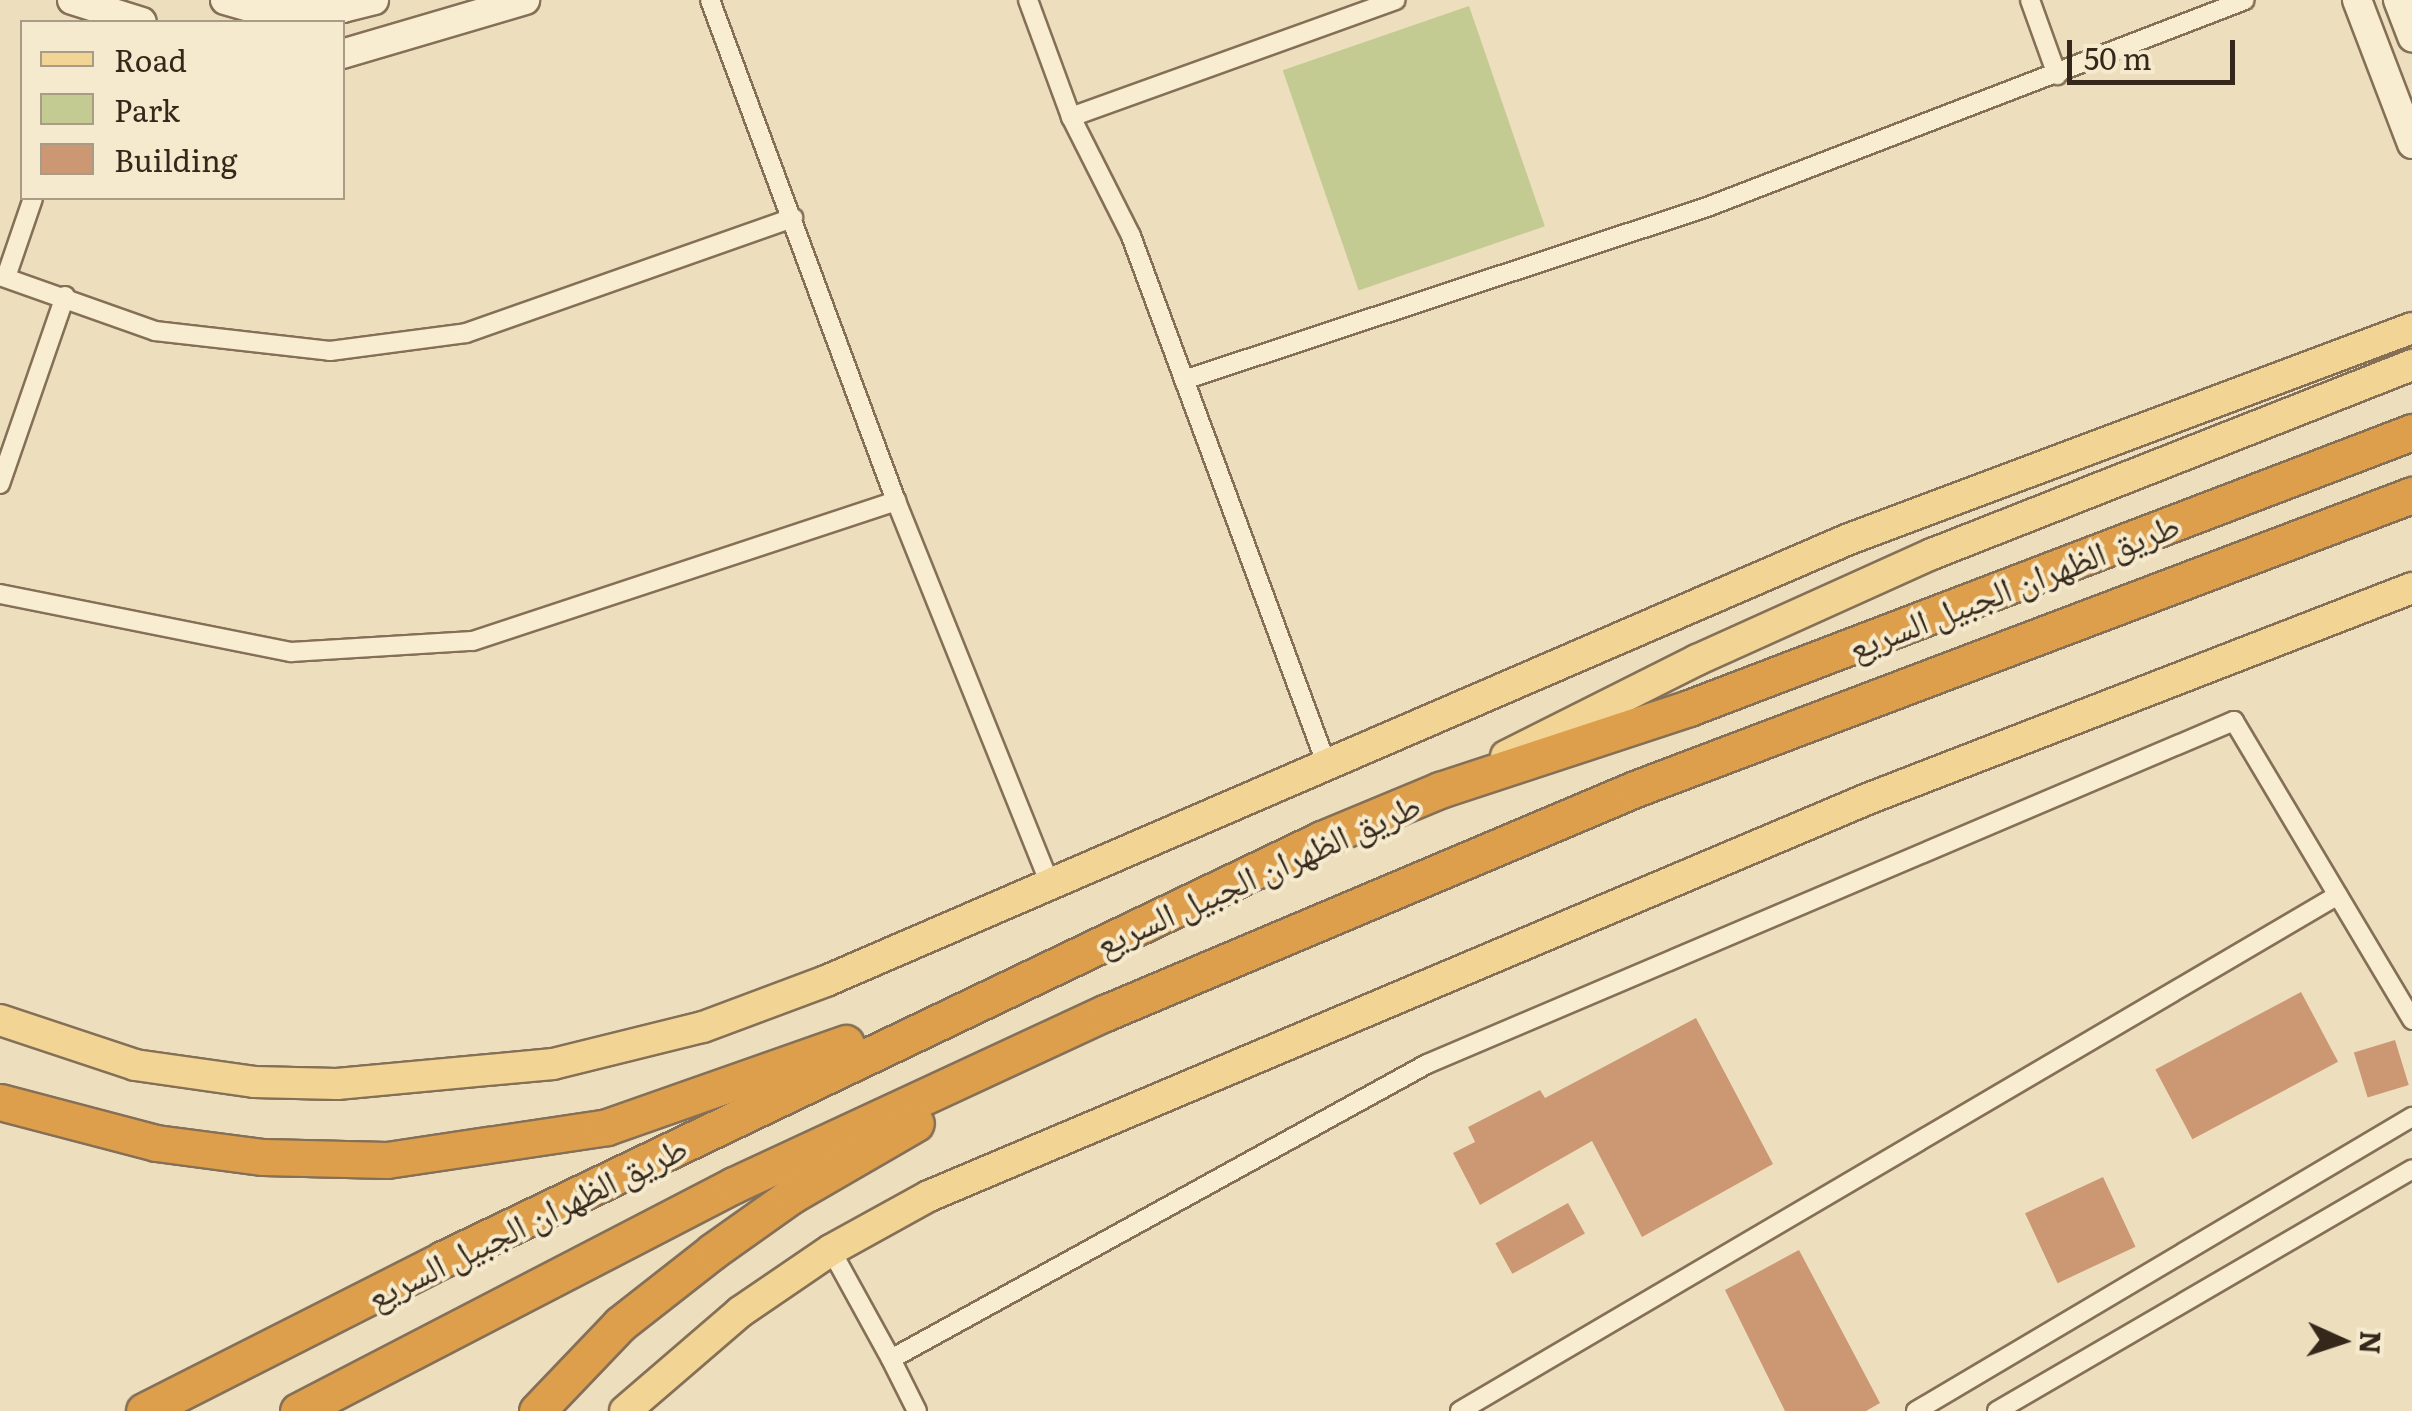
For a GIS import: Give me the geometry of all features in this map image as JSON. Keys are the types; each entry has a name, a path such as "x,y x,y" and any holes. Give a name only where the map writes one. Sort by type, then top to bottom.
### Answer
{"highway":[{"name":"طريق الظهران الجبيل السريع","path":"144,1411 1044,970 1440,790 1689,708 2412,432"},
{"name":"طريق الظهران الجبيل السريع","path":"298,1411 734,1186 1105,1013 1635,789 2412,496"},
{"path":"0,1102 156,1144 262,1157 388,1160 494,1147 606,1127 1044,970"},
{"path":"537,1411 620,1324 776,1206 1105,1013"}],"main road":[{"path":"0,1020 135,1064 254,1082 446,1078 552,1064 703,1026 826,981 1049,881 1849,540 2400,332"},
{"path":"1440,790 1697,660 1932,554 2412,365"},
{"path":"624,1411 740,1312 831,1250 929,1196 1368,1006 1870,798 2412,588"}],"street":[{"path":"72,0 108,18"},
{"path":"226,0 253,8 342,8 374,0"},
{"path":"345,53 525,0"},
{"path":"710,0 896,501 1049,881"},
{"path":"1028,0 1071,117 1131,236 1326,763"},
{"path":"1071,117 1396,0"},
{"path":"2030,0 2057,75"},
{"path":"1184,380 1707,207 2245,0"},
{"path":"2357,0 2412,144"},
{"path":"2398,0 2412,37"},
{"path":"32,200 3,276 156,332 330,351 466,333 792,218"},
{"path":"0,484 65,296"},
{"path":"2400,332 2412,309"},
{"path":"0,594 291,652 473,641 896,501"},
{"path":"891,1359 1427,1064 2234,721 2412,1020"},
{"path":"1460,1411 2338,895"},
{"path":"1916,1411 2412,1117"},
{"path":"1997,1411 2412,1169"},
{"path":"831,1250 917,1411"}],"green space":[{"path":"1469,6 1545,226 1359,290 1283,70"}],"building":[{"path":"2301,992 2338,1062 2192,1139 2155,1069"},
{"path":"1696,1018 1773,1164 1642,1237 1592,1141 1480,1205 1453,1153 1475,1142 1468,1127 1540,1090 1545,1098"},
{"path":"2395,1040 2409,1085 2368,1098 2354,1053"},
{"path":"2103,1177 2136,1247 2058,1283 2025,1213"},
{"path":"1568,1203 1585,1234 1512,1274 1495,1243"},
{"path":"1799,1250 1880,1403 1866,1411 1785,1411 1725,1290"}]}
